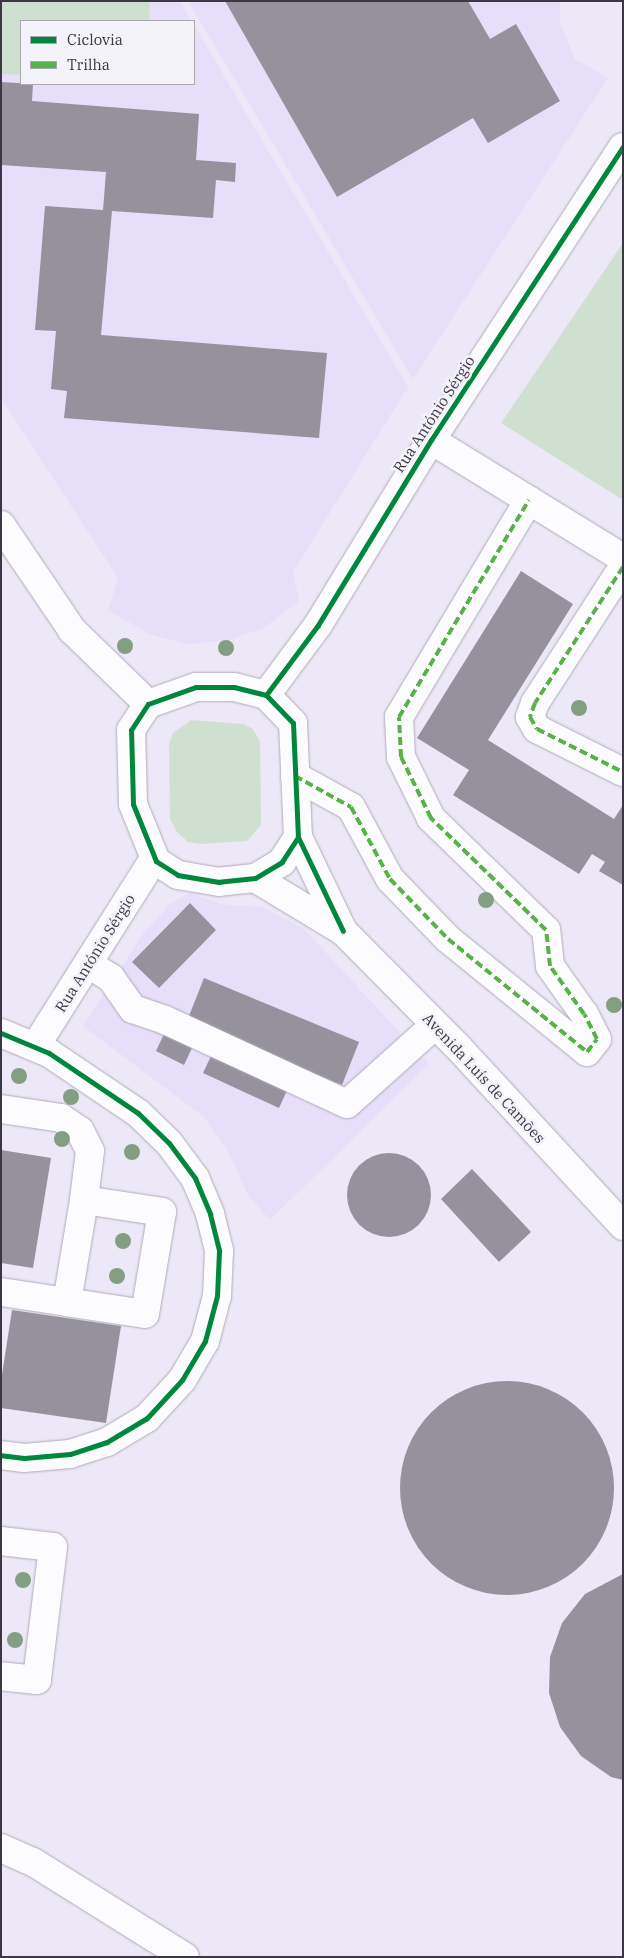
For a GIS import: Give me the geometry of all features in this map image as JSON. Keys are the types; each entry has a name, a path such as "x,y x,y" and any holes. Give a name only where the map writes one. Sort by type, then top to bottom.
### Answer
{"street":[{"name":"Rua António Sérgio","path":"266,695 318,625 431,440 623,147"},
{"path":"431,440 623,558"},
{"path":"295,776 351,807 366,840 397,886 448,939 587,1052 597,1040 584,1014 550,966 546,930 431,818 401,758 399,717 528,500"},
{"path":"1,525 72,630 148,704"},
{"path":"623,567 536,703 530,717 537,729 623,772"},
{"path":"298,837 282,862 255,878 218,882 178,875 154,859 133,804 131,730 148,704 196,687 234,687 266,695 293,722 298,837 343,931"},
{"name":"Rua António Sérgio","path":"35,1047 154,859"},
{"path":"255,878 343,931"},
{"name":"Avenida Luís de Camões","path":"343,931 435,1025 623,1226"},
{"path":"88,964 111,978 133,1009 165,1020 347,1104 435,1025"},
{"path":"1,1033 35,1047 138,1113 169,1143 195,1178 210,1214 218,1251 217,1296 205,1342 182,1380 147,1418 106,1442 70,1454 24,1458 1,1455"},
{"path":"1,1109 61,1118 80,1131 90,1151 68,1302"},
{"path":"1,1292 145,1314 162,1212 84,1200"},
{"path":"1,1541 53,1547 37,1680 1,1676"},
{"path":"1,1848 33,1862 185,1957"}],"shaded area":[{"path":"1,1 180,1 190,20 20,20 20,85 195,85 195,27 408,387 293,572 299,601 264,628 226,641 187,644 151,635 108,610 118,578 1,398"},
{"path":"188,1 560,1 560,23 575,59 608,78 413,379"},
{"path":"189,893 224,905 262,907 303,928 429,1064 270,1220 249,1197 229,1153 204,1117 83,1026 143,934 170,904"}],"green space":[{"path":"1,1 150,1 149,20 20,20 20,75 1,74"},
{"path":"623,243 623,500 501,423"},
{"path":"191,720 243,724 253,729 260,742 261,825 247,841 201,844 188,842 177,832 170,819 169,744 173,733"}],"building":[{"path":"225,1 468,1 490,39 516,24 560,101 488,143 473,118 337,197"},
{"path":"1,82 33,85 32,101 199,114 196,160 236,163 235,182 216,180 213,218 112,211 101,335 327,353 319,438 64,418 67,391 51,389 56,331 35,330 45,206 103,210 106,172 1,165"},
{"path":"521,571 573,604 488,740 614,819 623,805 623,885 599,871 605,862 592,854 579,874 453,795 469,770 417,738"},
{"path":"190,903 216,930 159,988 132,962"},
{"path":"204,978 359,1042 342,1085 187,1021"},
{"path":"164,1034 192,1048 184,1065 156,1051"},
{"path":"213,1052 289,1086 279,1108 203,1073"},
{"path":"1,1150 51,1158 33,1268 1,1263"},
{"path":"381,1153 397,1153 413,1160 424,1171 431,1187 428,1211 419,1225 413,1230 397,1237 381,1237 365,1230 354,1219 347,1203 347,1187 354,1171 365,1160"},
{"path":"472,1169 531,1232 499,1262 441,1199"},
{"path":"12,1310 121,1326 106,1423 1,1408 1,1381"},
{"path":"507,1381 528,1383 548,1389 566,1399 583,1412 596,1429 606,1447 612,1467 614,1488 612,1509 606,1529 596,1547 583,1564 566,1577 548,1587 528,1593 507,1595 486,1593 466,1587 448,1577 431,1564 418,1547 408,1529 402,1509 400,1488 402,1467 408,1447 418,1429 431,1412 448,1399 466,1389 486,1383"},
{"path":"623,1574 623,1780 611,1777 581,1756 560,1727 549,1693 550,1657 562,1623 585,1594"}],"marked path":[{"path":"295,776 351,807 390,879 448,939 587,1052 597,1039 584,1014 550,966 546,930 431,818 401,757 399,717 529,500"},
{"path":"623,567 535,703 530,717 537,729 623,772"}],"cycle path":[{"path":"266,695 318,625 431,440 623,147"},
{"path":"298,837 282,862 255,878 219,882 178,875 156,861 133,804 131,730 148,704 196,687 234,687 266,695 293,723 298,837 343,931"},
{"path":"1,1033 49,1053 138,1113 169,1143 195,1178 210,1214 219,1251 217,1296 205,1341 182,1380 147,1418 107,1442 70,1454 24,1458 1,1455"}]}
